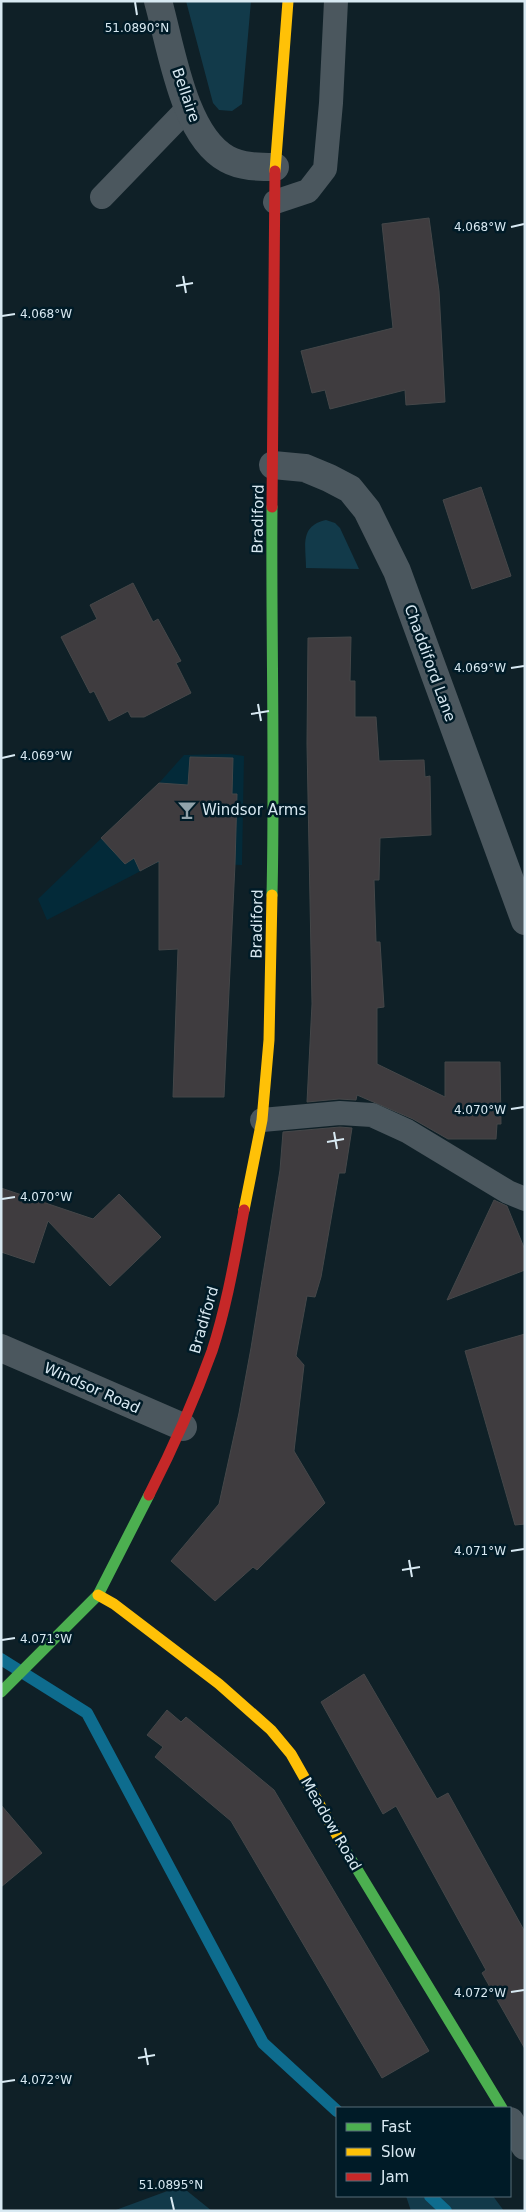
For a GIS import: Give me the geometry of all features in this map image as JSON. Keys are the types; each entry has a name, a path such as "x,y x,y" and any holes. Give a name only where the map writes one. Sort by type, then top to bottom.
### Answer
{"street":[{"name":"Bellaire","path":"158,1 188,108 207,144 227,159 254,167 275,167"},
{"name":"Bradiford","path":"3,1691 98,1595 183,1427 212,1350 230,1284 262,1120 269,1040 274,826 272,624 275,167 288,1"},
{"name":"Chaddiford Lane","path":"273,465 305,468 329,478 350,489 367,510 397,571 525,921"},
{"name":"Windsor Road","path":"1,1348 183,1427"},
{"name":"Meadow Road","path":"98,1595 114,1604 219,1684 271,1730 291,1754 338,1838 501,2107"},
{"path":"511,2123 525,2146"}],"lane":[{"path":"275,202 308,191 325,169 331,103 336,1"},
{"path":"102,197 188,108"},
{"path":"262,1120 340,1113 372,1115 407,1131 508,1192 525,1200"}],"shaded area":[{"path":"186,1 251,1 242,104 232,111 219,110 213,103"},
{"path":"326,520 335,523 340,528 359,569 306,568 305,545 308,532 317,523"},
{"path":"230,754 244,756 242,865 156,863 47,920 38,899 159,783 184,755"},
{"path":"181,2186 212,2211 113,2211"},
{"path":"406,2197 494,2197 504,2211 411,2211"}],"building":[{"path":"429,218 439,291 445,402 406,405 405,390 330,409 325,390 312,393 301,351 393,328 382,224"},
{"path":"481,487 511,576 472,589 443,500"},
{"path":"133,583 153,622 158,619 181,661 176,663 191,693 144,717 131,717 128,711 109,721 94,691 90,693 61,637 97,619 90,605"},
{"path":"351,637 350,681 355,681 355,717 376,717 379,761 424,760 425,777 430,776 431,835 380,838 379,880 374,880 376,942 380,942 384,1007 377,1008 377,1064 445,1097 445,1062 500,1062 501,1124 497,1124 496,1139 448,1139 413,1119 357,1095 356,1100 339,1099 307,1102 312,1004 307,744 308,638"},
{"path":"190,757 233,758 232,794 237,794 224,1097 173,1097 178,949 159,950 159,861 140,871 134,858 125,864 101,838 159,783 188,785"},
{"path":"340,1127 352,1128 345,1173 339,1173 321,1277 315,1297 307,1296 296,1356 304,1365 294,1451 325,1503 257,1570 253,1567 215,1601 171,1561 219,1504 251,1348 280,1170 283,1132"},
{"path":"1,1188 93,1219 119,1194 161,1237 110,1286 48,1221 34,1263 1,1252"},
{"path":"494,1200 507,1206 525,1250 525,1270 447,1300"},
{"path":"525,1334 525,1524 515,1525 465,1351"},
{"path":"364,1674 437,1799 448,1793 525,1932 525,2049 482,1973 486,1970 396,1806 383,1814 321,1702"},
{"path":"167,1710 181,1722 186,1717 274,1790 429,2051 382,2078 231,1821 155,1757 163,1747 147,1735"},
{"path":"1,1805 42,1853 1,1887"}],"waterway":[{"path":"1,1659 87,1713 263,2043 336,2110"},
{"path":"431,2197 446,2211"}],"traffic: fast":[{"path":"272,507 272,895"},
{"path":"1,1692 98,1595 149,1495"},
{"path":"343,1846 501,2107"}],"traffic: slow":[{"path":"275,171 288,1"},
{"path":"244,1210 262,1120 269,1040 272,895"},
{"path":"98,1595 114,1604 219,1684 271,1730 291,1754 343,1846"}],"traffic: jam":[{"path":"272,507 275,171"},
{"path":"149,1495 183,1424 212,1351 226,1299 244,1210"}],"place":[{"name":"Windsor Arms","path":"187,810"}]}
